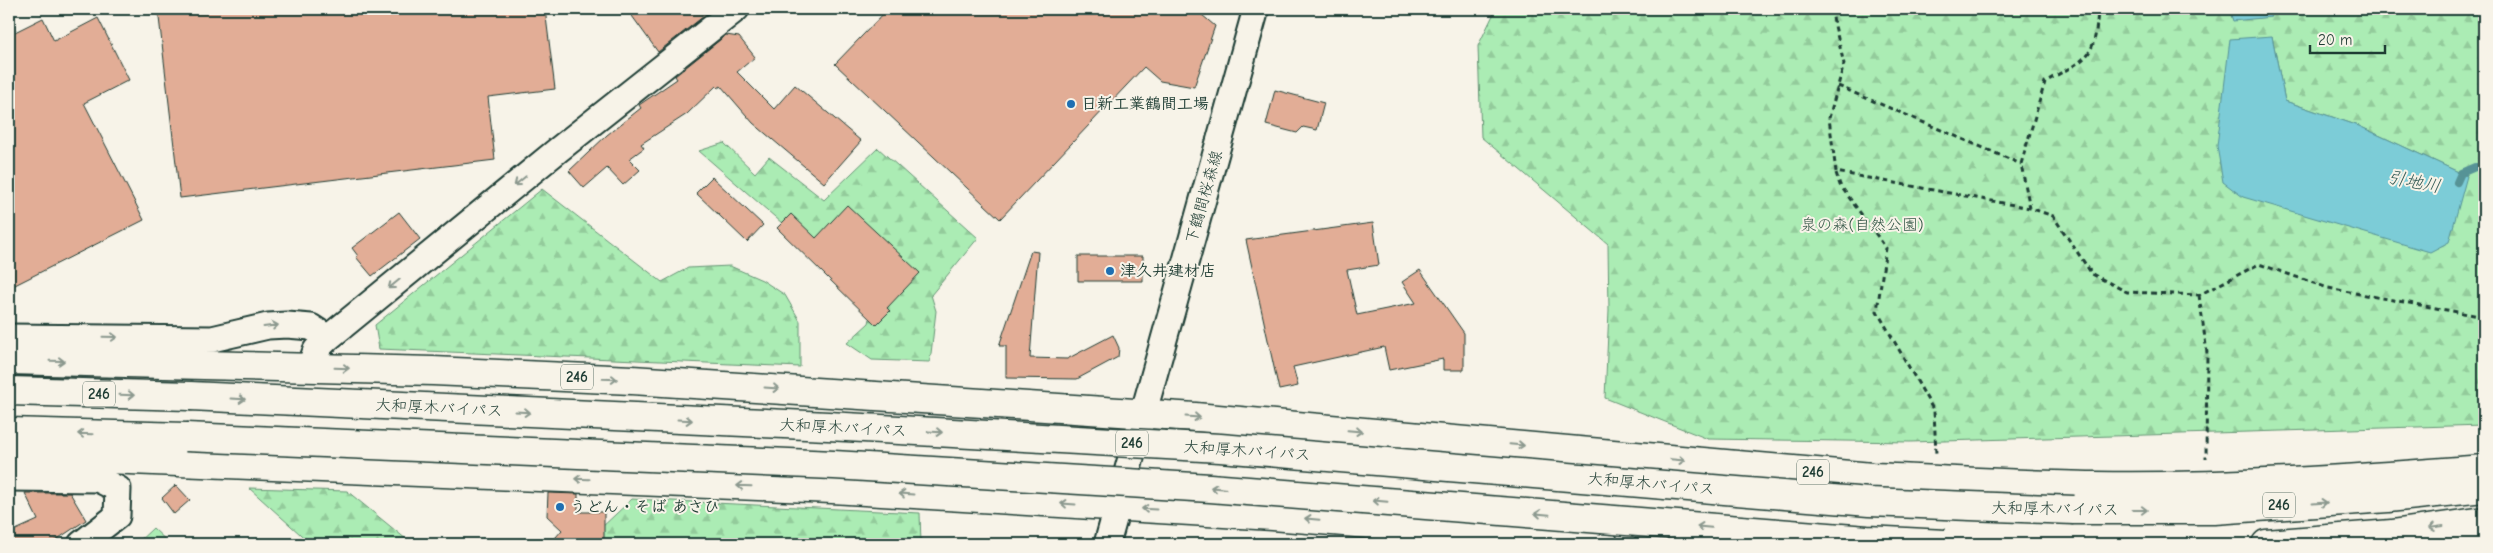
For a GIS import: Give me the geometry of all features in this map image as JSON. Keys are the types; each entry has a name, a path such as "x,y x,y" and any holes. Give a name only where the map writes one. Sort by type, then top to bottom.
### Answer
{"highway":[{"name":"246","path":"9,360 310,368 632,380 1144,414 1872,477 1980,482 2096,486 2213,485 2366,478 2484,469"},
{"name":"大和厚木バイパス","path":"9,391 190,396 818,426 1210,448 1869,502 2074,510 2214,510 2388,498 2484,488"},
{"path":"9,432 186,437 883,468 1210,488 1857,540 1945,544"},
{"path":"9,455 832,489 1273,516 1604,544"},
{"name":"246","path":"2266,544 2392,534 2484,521"},
{"path":"2461,544 2484,539"}],"street":[{"path":"310,368 316,350 328,338 558,150 736,9"},
{"name":"下鶴間桜森線","path":"1107,544 1256,9"},
{"path":"9,337 212,339 268,326 287,325 311,327 328,338"},
{"path":"9,478 98,479 118,489 117,516 81,544"}],"path":[{"path":"1831,9 1844,64 1829,118 1836,172 1840,184 1886,248 1877,310 1934,411 1936,458"},
{"path":"2030,208 2021,164 2045,82 2088,57 2096,37 2098,9"},
{"path":"1838,86 2021,164"},
{"path":"1836,172 2030,208 2053,216 2092,274 2127,292 2199,295 2259,264 2328,288 2479,316 2484,330"},
{"path":"2199,295 2207,353 2206,464"}],"green space":[{"name":"泉の森(自然公園)","path":"1496,9 2229,9 2233,20 2270,17 2267,9 2484,9 2484,425 1910,442 1708,439 1605,398 1609,310 1608,244 1481,137 1478,46","holes":["2272,36 2285,101 2359,126 2467,176 2219,164"]},
{"path":"724,143 755,173 769,157 824,200 878,148 978,238 931,295 936,311 930,362 872,360 847,343 869,323 874,303 699,151"},
{"path":"542,189 662,282 688,268 730,266 762,280 785,295 800,321 800,367 379,349 375,325"},
{"path":"249,488 347,491 412,544 311,544"},
{"path":"632,499 920,513 921,544 584,544"},
{"path":"153,528 170,544 136,544"}],"water":[{"path":"2229,9 2267,9 2271,17 2233,21"},
{"path":"2272,36 2285,101 2359,126 2467,176 2449,242 2430,252 2243,197 2223,182 2217,146 2230,39"}],"building":[{"path":"158,9 545,9 555,89 488,97 495,160 180,198"},
{"path":"627,9 713,9 658,52"},
{"path":"888,9 1195,9 1215,26 1194,87 1160,81 1144,67 1000,219 835,64"},
{"path":"43,18 54,41 98,18 129,80 84,103 144,220 9,288 9,35"},
{"path":"726,35 739,37 755,57 737,72 774,109 795,85 861,141 824,183 753,123 721,86 718,88 716,86 687,114 641,144 644,148 629,159 640,170 623,185 607,168 584,188 569,171 607,135 641,108 639,105 677,79 675,76"},
{"path":"1275,90 1324,103 1317,130 1303,127 1297,133 1266,125"},
{"path":"712,177 763,225 747,242 696,193"},
{"path":"847,205 920,273 887,308 890,311 876,325 777,228 791,214 816,238"},
{"path":"399,212 420,239 372,276 356,257 358,256 352,248"},
{"path":"1373,223 1379,265 1347,270 1357,315 1416,303 1402,282 1420,270 1464,333 1464,370 1443,370 1443,359 1389,370 1384,347 1293,367 1298,386 1279,390 1246,240"},
{"path":"1031,251 1038,252 1030,358 1067,359 1113,335 1119,348 1118,357 1077,379 1006,378 1006,346 999,346"},
{"path":"1078,256 1143,256 1143,281 1078,281"},
{"path":"176,485 190,500 174,514 162,498"},
{"path":"25,493 70,493 86,520 50,544 9,544 9,533 38,520"},
{"path":"548,493 578,494 578,512 604,512 604,544 550,544 562,530 547,516"}],"waterway":[{"name":"引地川","path":"2457,182 2461,173 2475,167 2484,167"}],"place":[{"name":"日新工業鶴間工場","path":"1071,104"},
{"name":"津久井建材店","path":"1110,271"},
{"name":"うどん・そば あさひ","path":"560,507"}]}
